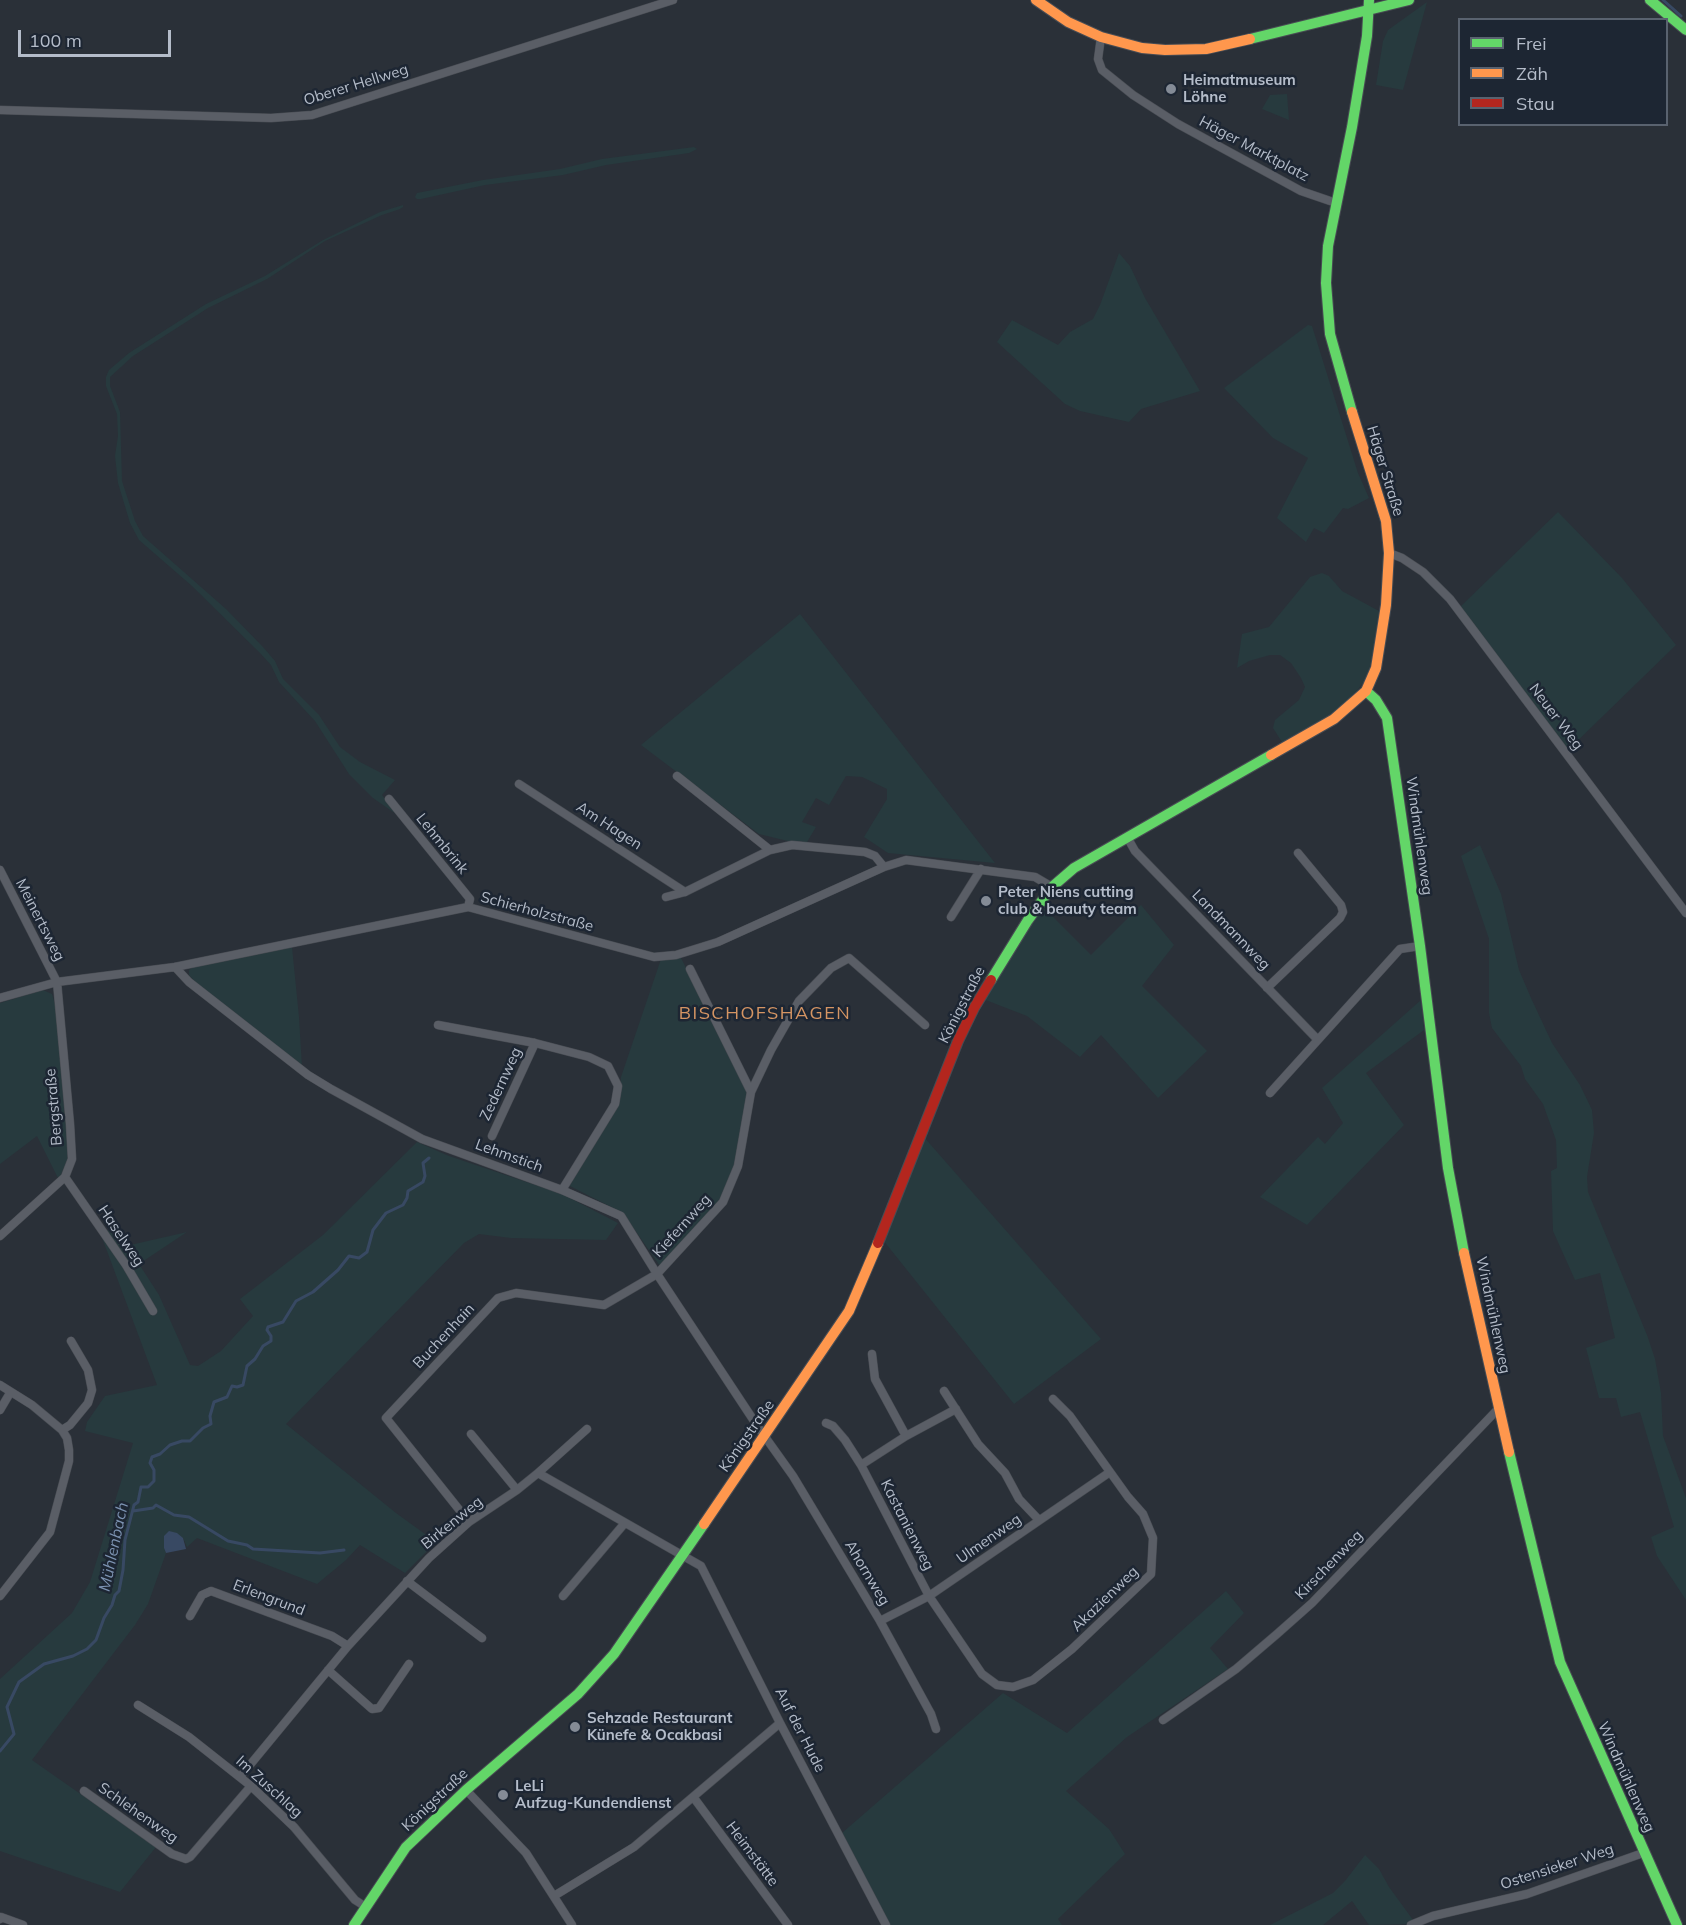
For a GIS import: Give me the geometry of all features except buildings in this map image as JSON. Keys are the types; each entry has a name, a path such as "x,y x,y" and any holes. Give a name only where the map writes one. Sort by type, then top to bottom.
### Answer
{"main road":[{"path":"1036,0 1068,22 1101,37 1142,48 1164,50 1206,49 1369,5 1409,0"},
{"path":"1650,0 1686,30"},
{"name":"Häger Straße","path":"1052,887 1074,868 1334,719 1366,691 1376,668 1386,605 1389,553 1386,521 1347,398 1330,334 1326,282 1328,246 1352,127 1367,36 1369,5"},
{"name":"Windmühlenweg","path":"1366,691 1376,700 1387,718 1420,946 1448,1168 1471,1290 1560,1662 1677,1925"},
{"name":"Königstraße","path":"354,1925 406,1847 466,1790 578,1694 614,1654 765,1436 849,1311 880,1242 958,1041 996,970 1052,887"}],"street":[{"name":"Oberer Hellweg","path":"0,110 272,118 312,115 673,0"},
{"name":"Häger Marktplatz","path":"1101,37 1098,59 1102,70 1133,95 1178,124 1301,191 1336,203"},
{"name":"Neuer Weg","path":"1389,553 1402,558 1423,572 1450,599 1686,913"},
{"path":"677,776 770,850"},
{"name":"Am Hagen","path":"519,783 685,892"},
{"name":"Lehmbrink","path":"389,799 470,899 468,907"},
{"name":"Landmannweg","path":"1127,837 1135,851 1318,1040"},
{"path":"666,897 685,892 770,850 792,845 865,852 875,856 884,867"},
{"path":"1268,988 1340,918 1343,912 1341,905 1298,853"},
{"name":"Schierholzstraße","path":"0,998 57,982 176,967 468,907 654,957 676,955 718,942 884,867 906,860 1035,877 1052,887"},
{"path":"951,917 981,869"},
{"name":"Meinertsweg","path":"0,870 57,982"},
{"path":"1270,1093 1400,950 1420,946"},
{"name":"Kiefernweg","path":"657,1274 723,1202 738,1166 751,1092 771,1050 799,1001 831,968 849,958 925,1025"},
{"name":"Lehmstich","path":"176,967 189,982 290,1061 331,1089 422,1139 562,1190 621,1216 765,1436"},
{"path":"690,969 751,1092"},
{"name":"Bergstraße","path":"57,982 72,1159 64,1177"},
{"name":"Zedernweg","path":"438,1025 535,1043 589,1057 608,1066 618,1086 615,1104 562,1190"},
{"name":"Zedernweg","path":"492,1136 535,1043"},
{"path":"0,1236 64,1177"},
{"name":"Haselweg","path":"64,1177 126,1264 153,1311"},
{"name":"Buchenhain","path":"469,1522 386,1418 498,1298 516,1293 603,1305 657,1274"},
{"path":"62,1430 70,1425 88,1403 92,1390 87,1370 71,1341"},
{"path":"873,1354 876,1379 906,1436"},
{"path":"0,1385 32,1405 62,1430 67,1438 69,1461 50,1532 0,1596"},
{"path":"944,1391 978,1444 1005,1473 1019,1498 1039,1520"},
{"path":"0,1410 10,1393"},
{"name":"Akazienweg","path":"929,1596 982,1674 997,1685 1012,1687 1033,1680 1072,1649 1151,1574 1153,1538 1143,1514 1070,1416 1053,1399"},
{"path":"861,1465 906,1436 956,1409"},
{"name":"Kirschenweg","path":"1163,1720 1236,1669 1312,1603 1498,1409"},
{"name":"Kastanienweg","path":"826,1423 833,1426 845,1440 861,1465 929,1596"},
{"name":"Birkenweg","path":"240,1777 348,1646 407,1581 469,1522 517,1490 587,1430"},
{"path":"471,1434 517,1490"},
{"name":"Ahornweg","path":"765,1436 794,1476 880,1622 931,1714 936,1729"},
{"name":"Ulmenweg","path":"880,1622 929,1596 1110,1472"},
{"path":"538,1473 624,1524 683,1554"},
{"path":"563,1596 624,1524"},
{"name":"Auf der Hude","path":"683,1554 701,1566 886,1925"},
{"path":"407,1581 482,1638"},
{"name":"Erlengrund","path":"190,1616 202,1595 211,1591 332,1636 348,1646"},
{"path":"328,1670 372,1709 379,1707 409,1664"},
{"name":"Im Zuschlag","path":"138,1705 189,1737 251,1786 294,1827 354,1900 366,1907"},
{"path":"554,1896 634,1847 780,1723"},
{"name":"Schlehenweg","path":"84,1791 172,1854 186,1859 251,1786"},
{"path":"466,1790 526,1853 572,1925"},
{"name":"Heimstätte","path":"694,1798 788,1925"},
{"name":"Ostensieker Weg","path":"1411,1925 1433,1916 1527,1894 1643,1853"},
{"path":"0,1919 1,1917 24,1925"}],"green space":[{"path":"1427,2 1403,90 1376,85 1383,41 1388,30"},
{"path":"1287,94 1289,120 1262,109 1270,95"},
{"path":"694,147 697,149 689,153 606,165 563,175 485,185 421,199 415,197 417,193 483,180 560,169 602,159"},
{"path":"403,205 400,209 325,241 267,279 208,308 133,356 110,377 110,386 120,412 122,481 135,521 143,536 226,609 263,647 275,661 283,679 319,715 340,747 360,762 395,780 382,795 396,814 373,798 349,774 315,721 279,682 271,665 260,653 192,586 139,540 130,523 118,483 115,456 118,436 117,414 106,386 106,377 109,370 129,353 206,304 265,276 323,240 380,212"},
{"path":"1119,253 1130,266 1145,298 1200,391 1141,409 1129,422 1080,411 1065,404 997,342 1012,320 1058,345 1070,332 1093,319"},
{"path":"1308,325 1312,326 1358,473 1369,498 1348,509 1343,508 1324,533 1314,528 1306,542 1277,518 1308,458 1273,438 1224,388"},
{"path":"1558,512 1622,578 1676,645 1567,751 1460,607"},
{"path":"1322,573 1329,576 1342,591 1379,611 1371,665 1364,682 1349,700 1331,714 1282,742 1273,728 1275,720 1299,700 1305,687 1291,663 1280,655 1270,655 1249,661 1237,668 1242,634 1269,627 1310,577"},
{"path":"800,614 995,863 888,853 864,837 887,799 887,789 862,777 846,776 829,805 816,798 802,822 816,827 807,842 788,841 759,834 641,745"},
{"path":"1480,845 1501,894 1519,970 1552,1043 1580,1085 1592,1110 1594,1133 1587,1177 1588,1192 1655,1359 1661,1393 1663,1436 1686,1498 1686,1600 1657,1556 1651,1537 1674,1527 1640,1412 1621,1417 1616,1398 1599,1398 1586,1348 1615,1338 1600,1273 1575,1280 1553,1231 1551,1171 1557,1168 1556,1140 1543,1104 1525,1079 1521,1066 1492,1028 1489,1013 1489,939 1461,856"},
{"path":"1041,905 1091,955 1141,905 1174,945 1142,986 1207,1051 1158,1098 1101,1035 1080,1057 1027,1016 983,999"},
{"path":"292,947 302,1067 204,991 189,975 189,970 193,967"},
{"path":"681,958 748,1092 736,1167 724,1195 660,1266 623,1213 568,1185 618,1105 621,1077 661,959"},
{"path":"43,990 52,994 55,1004 67,1136 68,1158 58,1178 37,1136 0,1164 0,1003"},
{"path":"1421,1000 1424,1030 1366,1073 1404,1125 1307,1225 1260,1197 1318,1137 1325,1144 1343,1123 1322,1088"},
{"path":"923,1136 1101,1339 1014,1404 883,1240"},
{"path":"417,1142 449,1156 562,1194 618,1223 606,1240 511,1238 479,1234 464,1243 286,1424 396,1513 436,1542 405,1573 360,1545 317,1584 197,1538 187,1547 183,1538 164,1548 166,1553 148,1604 135,1625 32,1760 156,1847 120,1892 0,1851 0,1679 72,1613 90,1582 133,1443 85,1431 87,1422 105,1396 157,1385 101,1235 108,1230 126,1246 187,1232 139,1264 159,1295 190,1365 198,1366 221,1351 253,1316 240,1299 323,1235"},
{"path":"1226,1591 1244,1613 1210,1648 1228,1669 1127,1737 1066,1791 1109,1829 1125,1854 1058,1919 1062,1925 890,1925 842,1833 1003,1693 1067,1733"},
{"path":"1365,1855 1379,1869 1416,1924 1369,1925 1352,1901 1323,1925 1270,1925 1333,1893"}],"water":[{"path":"169,1531 183,1538 186,1549 166,1553 164,1536"}],"waterway":[{"path":"1663,0 1681,16"},
{"name":"Mühlenbach","path":"0,1751 14,1734 7,1707 19,1682 44,1664 73,1656 87,1649 96,1640 104,1618 119,1591 125,1540 134,1505 138,1502 141,1487 148,1487 154,1481 154,1470 150,1463 152,1457 160,1454 170,1445 190,1441 203,1428 211,1424 210,1416 214,1402 227,1397 232,1386 243,1385 247,1366 255,1359 263,1346 271,1341 268,1327 283,1322 296,1301 313,1292 338,1270 349,1256 359,1258 367,1252 373,1230 386,1213 403,1205 408,1191 423,1182 425,1176 423,1163 429,1158"},
{"path":"133,1511 153,1508 156,1505 174,1515 189,1517 228,1541 247,1545 253,1549 320,1553 344,1550"}],"traffic: fast":[{"path":"1352,412 1330,334 1326,283 1328,246 1352,127 1367,36 1369,0"},
{"path":"1250,39 1409,0"},
{"path":"1650,0 1686,30"},
{"path":"1366,691 1376,700 1387,718 1420,946 1448,1168 1464,1253"},
{"path":"991,980 1028,920 1052,887 1074,868 1271,755"},
{"path":"1509,1452 1560,1662 1677,1925"},
{"path":"354,1925 406,1847 466,1790 578,1694 614,1654 704,1524"}],"traffic: slow":[{"path":"1036,0 1068,22 1101,37 1142,48 1206,49 1250,39"},
{"path":"1271,755 1334,719 1366,691 1376,668 1386,605 1389,553 1386,521 1352,412"},
{"path":"704,1524 849,1311 878,1243"},
{"path":"1464,1253 1509,1452"}],"traffic: jam":[{"path":"878,1243 958,1041 991,980"}],"place":[{"name":"Heimatmuseum Löhne","path":"1171,89"},
{"name":"Peter Niens cutting club & beauty team","path":"986,901"},
{"name":"Sehzade Restaurant Künefe & Ocakbasi","path":"575,1727"},
{"name":"LeLi Aufzug-Kundendienst","path":"503,1795"}],"district":[{"name":"BISCHOFSHAGEN","path":"765,1014"}]}
